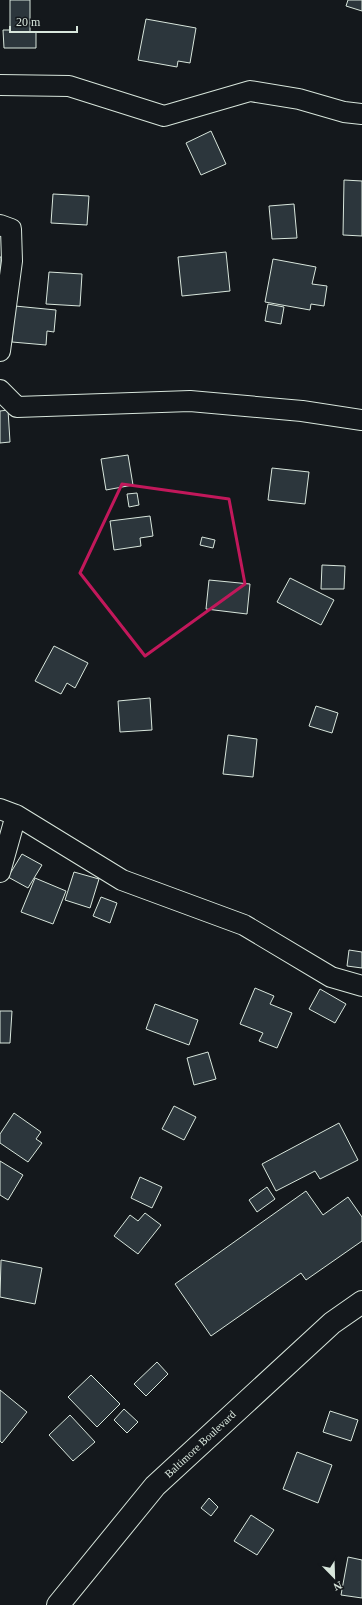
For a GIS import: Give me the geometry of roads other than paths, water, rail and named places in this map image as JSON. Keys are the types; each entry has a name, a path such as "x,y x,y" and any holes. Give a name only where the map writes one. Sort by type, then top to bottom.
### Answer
{"highway":[{"name":"Baltimore Boulevard","path":"58,1605 155,1486 332,1323 362,1302"}],"street":[{"path":"0,85 69,86 164,116 250,91 299,99 344,112 362,114"},
{"path":"0,225 11,229 12,261 0,351"},
{"path":"0,390 17,407 190,401 302,411 362,420"},
{"path":"0,872 8,812 122,880 244,925 331,977 362,986"}]}
